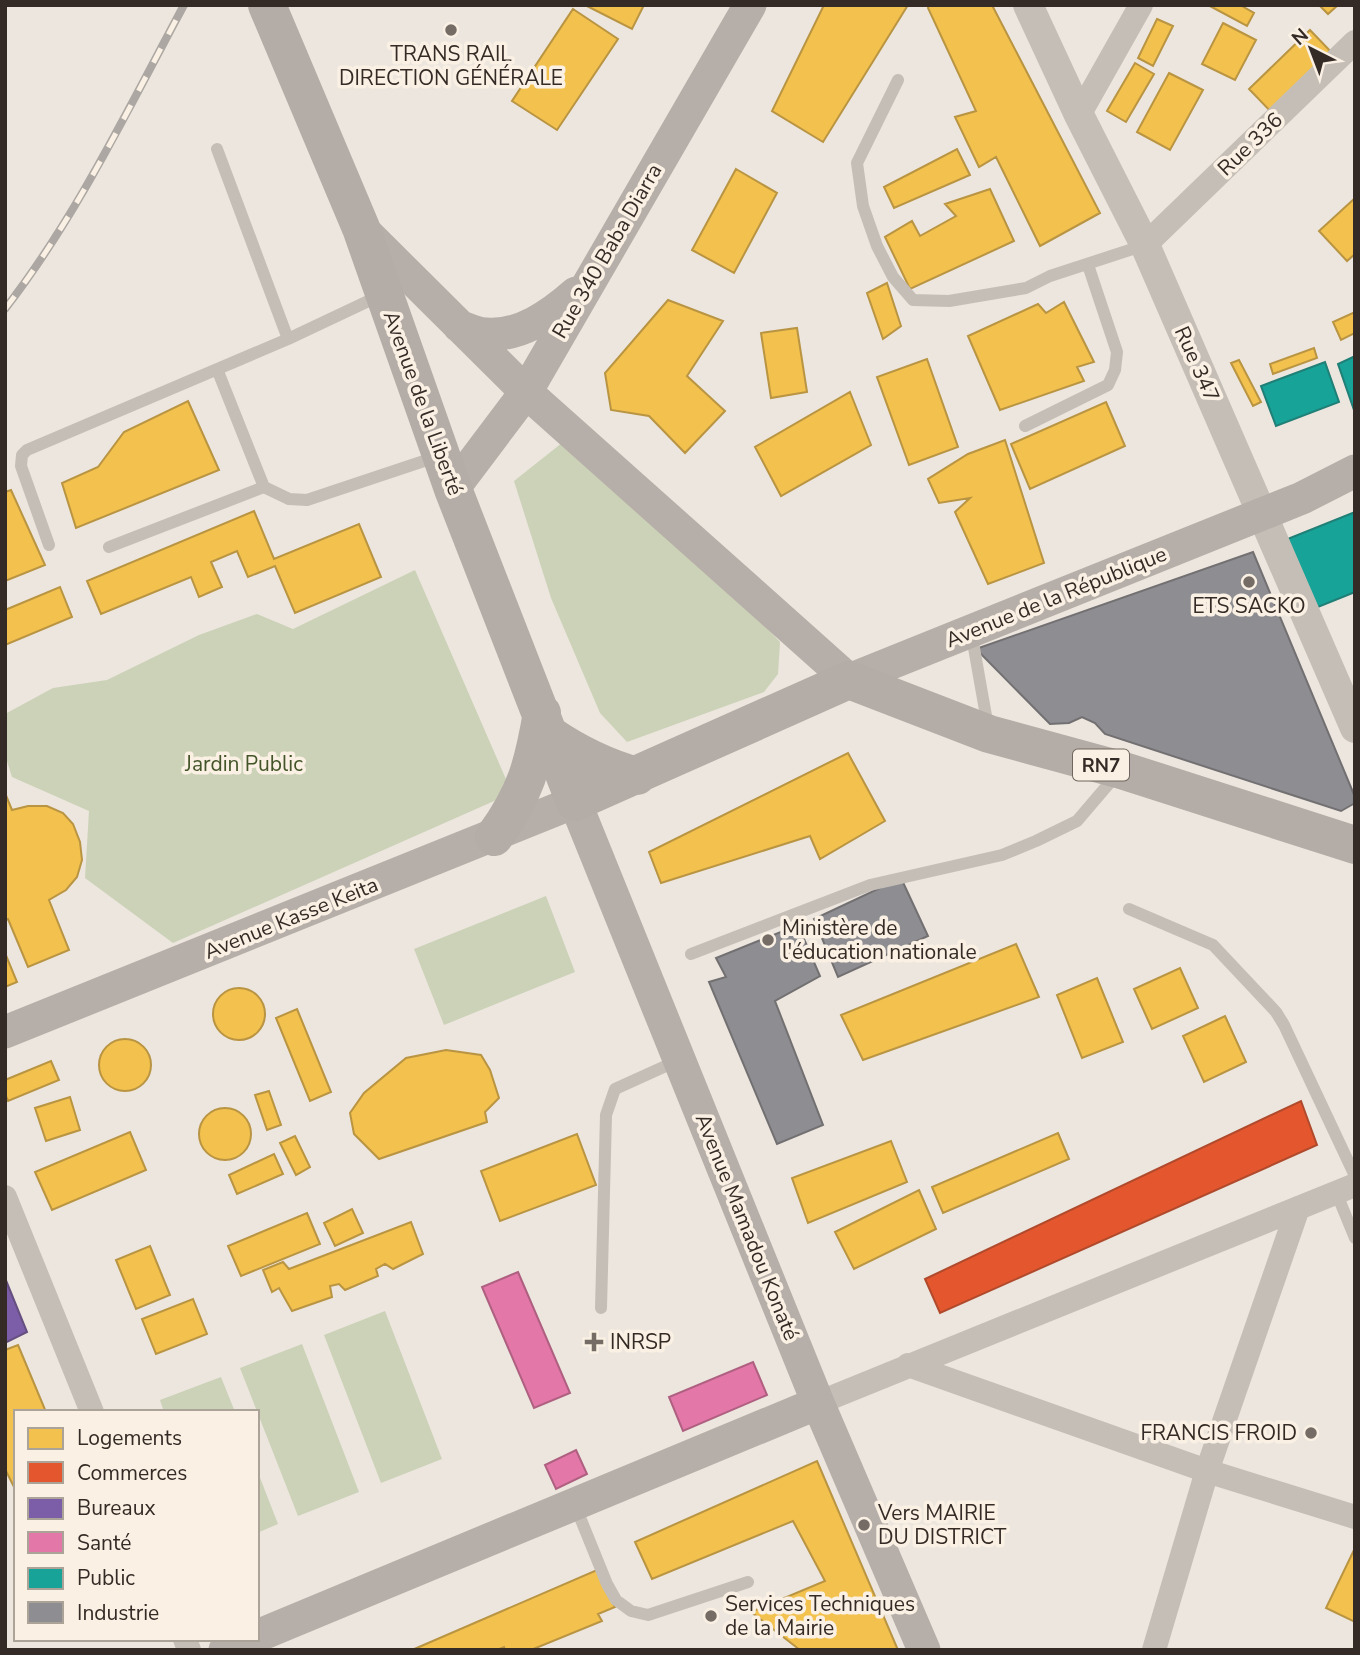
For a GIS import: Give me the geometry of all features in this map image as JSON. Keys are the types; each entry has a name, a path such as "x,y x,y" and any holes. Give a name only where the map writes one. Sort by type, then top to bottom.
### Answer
{"main road":[{"name":"Avenue de la Liberté","path":"267,5 361,228 448,472 575,802"},
{"name":"Rue 340 Baba Diarra","path":"448,472 526,392 750,5"},
{"path":"361,228 526,392 849,680 575,802"},
{"path":"459,326 483,335 505,334 537,323 589,281"},
{"name":"Avenue de la République","path":"849,680 1264,514 1355,471"},
{"name":"RN7","path":"849,680 989,734 1121,770 1355,845"},
{"path":"494,837 521,795 546,724 579,755 637,776"},
{"name":"Avenue Kasse Keita","path":"5,1032 494,837 575,802"},
{"name":"Avenue Mamadou Konaté","path":"575,802 818,1402 924,1650"},
{"path":"259,1635 818,1402"},
{"path":"225,1650 245,1641"}],"street":[{"name":"Rue 347","path":"1028,5 1079,115 1145,245 1355,728"},
{"path":"1079,115 1142,5"},
{"name":"Rue 336","path":"1145,245 1355,42"},
{"path":"818,1402 1298,1208 1349,1184"},
{"path":"5,1197 91,1410"},
{"path":"1154,1650 1207,1471 1298,1208"},
{"path":"908,1366 1207,1471 1355,1517"}],"lane":[{"path":"898,80 857,163 863,206 877,246 893,277 913,300 949,300 1026,288 1050,276 1145,245"},
{"path":"217,149 288,339"},
{"path":"1025,426 1108,385 1115,369 1117,352 1088,265"},
{"path":"49,545 21,466 22,455 27,450 288,339 384,294"},
{"path":"217,369 264,486 289,499 307,500 448,472"},
{"path":"108,547 264,486"},
{"path":"971,631 989,734"},
{"path":"691,954 870,885 1002,855 1036,841 1077,821 1121,770"},
{"path":"1129,909 1213,945 1276,1012 1284,1025 1349,1184 1355,1238"},
{"path":"601,1308 606,1115 615,1089 679,1060"},
{"path":"575,1503 607,1584 616,1600 631,1611 649,1615 748,1582"}],"green space":[{"path":"577,431 780,642 778,674 764,692 627,742 600,713 551,598 514,481"},
{"name":"Jardin Public","path":"415,570 512,793 173,943 85,878 89,811 12,777 5,755 5,714 53,688 107,680 199,635 257,614 293,629"},
{"path":"546,896 575,972 444,1025 414,949"},
{"path":"385,1311 442,1459 381,1483 324,1335"},
{"path":"302,1344 359,1492 298,1516 259,1416 259,1410 256,1410 240,1368"},
{"path":"221,1377 234,1410 163,1410 160,1400"},
{"path":"259,1475 278,1524 259,1532"}],"building: Logements":[{"path":"585,5 644,5 632,29"},
{"path":"824,5 908,5 823,142 772,111"},
{"path":"929,5 992,5 1100,213 1040,246 996,157 979,167 955,117 976,111 928,8"},
{"path":"1208,5 1240,5 1254,13 1247,26"},
{"path":"1319,5 1338,5 1328,14"},
{"path":"573,9 618,39 557,130 512,101"},
{"path":"1157,19 1173,26 1153,66 1138,58"},
{"path":"1223,23 1256,40 1235,80 1202,64"},
{"path":"1310,30 1335,56 1274,115 1249,89"},
{"path":"1135,63 1154,74 1126,122 1107,111"},
{"path":"1169,73 1203,90 1170,150 1137,132"},
{"path":"957,149 970,175 894,208 884,187"},
{"path":"736,169 777,193 734,273 692,250"},
{"path":"990,189 1014,241 910,289 885,237 912,221 920,236 956,216 945,204"},
{"path":"1355,198 1355,254 1347,261 1319,231"},
{"path":"887,283 901,326 883,339 867,293"},
{"path":"668,300 723,321 687,376 725,411 685,453 649,416 611,410 605,373"},
{"path":"1064,302 1094,362 1077,367 1084,381 1000,410 968,336 1038,304 1046,313"},
{"path":"1355,312 1355,333 1341,340 1333,322"},
{"path":"797,328 807,392 771,398 761,333"},
{"path":"1314,348 1317,358 1273,374 1270,364"},
{"path":"927,359 958,447 909,465 877,377"},
{"path":"1239,360 1261,402 1253,406 1231,363"},
{"path":"850,392 871,445 781,496 755,447"},
{"path":"188,401 219,470 76,528 62,483 98,467 124,432"},
{"path":"1106,402 1125,446 1030,489 1011,444"},
{"path":"1005,440 1044,563 988,584 955,512 970,498 939,503 928,479 968,454"},
{"path":"11,490 45,565 5,581 5,492"},
{"path":"254,511 274,559 359,524 381,577 295,613 275,566 248,577 237,551 211,562 222,587 199,597 191,577 101,614 87,581"},
{"path":"60,587 72,617 5,645 5,610"},
{"path":"848,753 885,821 820,859 810,836 661,883 649,852"},
{"path":"5,793 12,810 28,806 47,806 63,813 73,824 80,842 82,860 77,877 66,890 49,900 69,950 28,967 8,919 5,920"},
{"path":"1016,944 1039,997 863,1060 841,1015"},
{"path":"5,953 17,982 5,987"},
{"path":"1180,968 1198,1008 1152,1029 1134,989"},
{"path":"1097,978 1123,1042 1082,1058 1057,995"},
{"path":"239,988 249,990 257,996 263,1004 263,1024 257,1032 249,1038 239,1040 229,1038 221,1032 215,1024 213,1014 215,1004 221,996 229,990"},
{"path":"297,1009 331,1092 310,1101 276,1018"},
{"path":"1225,1016 1246,1062 1204,1082 1183,1036"},
{"path":"125,1039 135,1041 143,1047 149,1055 149,1075 143,1083 135,1089 125,1091 115,1089 107,1083 101,1075 99,1065 101,1055 107,1047 115,1041"},
{"path":"446,1050 481,1055 490,1070 499,1098 485,1112 487,1122 379,1159 354,1134 350,1113 364,1093 406,1058"},
{"path":"51,1061 59,1080 8,1101 5,1080"},
{"path":"269,1091 281,1125 267,1130 255,1095"},
{"path":"70,1097 80,1130 46,1141 35,1108"},
{"path":"225,1108 235,1110 243,1116 249,1124 249,1144 243,1152 235,1158 225,1160 215,1158 207,1152 201,1144 199,1134 201,1124 207,1116 215,1110"},
{"path":"130,1132 146,1170 52,1210 35,1172"},
{"path":"1058,1133 1069,1159 943,1213 932,1187"},
{"path":"577,1134 596,1185 500,1221 481,1171"},
{"path":"295,1136 310,1167 296,1175 280,1143"},
{"path":"891,1141 907,1182 808,1223 792,1178"},
{"path":"274,1154 283,1174 237,1194 229,1175"},
{"path":"919,1190 936,1229 854,1269 835,1232"},
{"path":"352,1209 363,1233 335,1246 324,1223"},
{"path":"307,1213 320,1244 241,1276 228,1246"},
{"path":"411,1222 423,1254 393,1269 385,1264 376,1269 378,1276 345,1290 339,1284 330,1286 332,1297 292,1311 279,1288 272,1292 263,1270 283,1262 289,1269"},
{"path":"150,1246 170,1295 136,1309 116,1260"},
{"path":"193,1299 207,1334 156,1354 142,1319"},
{"path":"18,1345 45,1410 14,1410 14,1487 5,1469 5,1350"},
{"path":"817,1461 898,1650 800,1650 751,1612 825,1581 793,1521 652,1579 635,1542"},
{"path":"1355,1551 1355,1622 1326,1608"},
{"path":"597,1570 615,1607 598,1614 602,1621 531,1650 505,1650 504,1647 497,1650 412,1650"}],"building: Commerces":[{"path":"1301,1101 1317,1145 940,1313 925,1279"}],"building: Bureaux":[{"path":"5,1278 27,1332 5,1343"}],"building: Santé":[{"path":"518,1272 570,1393 534,1408 482,1287"},
{"path":"753,1362 767,1395 683,1431 669,1397"},
{"path":"576,1450 587,1474 556,1489 545,1465"}],"building: Public":[{"path":"1355,356 1355,413 1338,364"},
{"path":"1325,362 1339,402 1276,426 1261,386"},
{"path":"1355,512 1355,592 1313,609 1285,540"}],"building: Industrie":[{"path":"1253,552 1355,797 1355,803 1341,811 1105,734 1095,723 1082,717 1069,723 1050,724 976,649"},
{"path":"901,878 928,936 838,977 814,919"},
{"path":"798,925 820,976 775,1001 823,1125 777,1144 709,982 726,977 716,958"}],"railway":[{"path":"5,309 79,199 184,5"}],"place":[{"name":"TRANS RAIL DIRECTION GÉNÉRALE","path":"451,30"},
{"name":"ETS SACKO","path":"1249,582"},
{"name":"Ministère de l'éducation nationale","path":"768,940"},
{"name":"INRSP","path":"594,1342"},
{"name":"FRANCIS FROID","path":"1311,1433"},
{"name":"Vers MAIRIE DU DISTRICT","path":"864,1525"},
{"name":"Services Techniques de la Mairie","path":"711,1616"}]}
